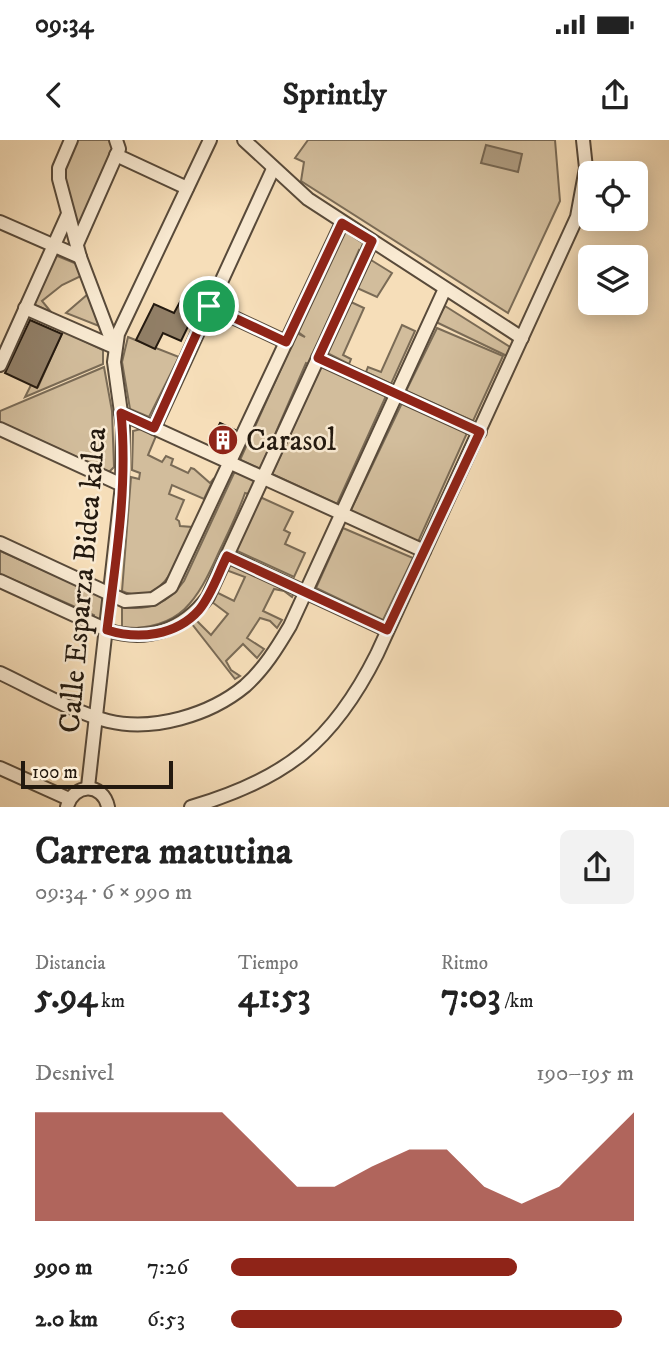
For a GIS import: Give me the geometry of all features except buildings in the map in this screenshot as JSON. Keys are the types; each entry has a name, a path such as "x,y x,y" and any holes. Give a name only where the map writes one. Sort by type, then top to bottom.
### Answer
{"street":[{"path":"71,140 59,168 68,214 114,347"},
{"path":"244,140 273,169 342,223 522,338"},
{"path":"191,807 250,787 305,752 351,703 480,432 577,217 586,168 583,140"},
{"name":"Calle Esparza Bidea kalea","path":"88,787 98,718 122,485 124,451 114,371 114,347 211,142"},
{"path":"79,251 120,146 187,188"},
{"path":"154,428 273,169"},
{"path":"0,365 68,214"},
{"path":"0,222 53,246 79,251"},
{"path":"0,543 125,601 141,601 163,594 171,587 342,223"},
{"path":"0,581 107,630 123,634 153,635 197,612 208,597 372,241"},
{"path":"0,673 98,718 133,724 165,722 210,708 244,687 273,655 305,592 443,293"},
{"path":"209,306 286,342"},
{"path":"25,308 114,347"},
{"path":"318,358 480,432"},
{"path":"121,413 424,551"},
{"path":"0,429 122,485"},
{"path":"227,556 387,630"},
{"path":"0,768 68,803 76,791 88,787 99,791 106,799 108,807"}],"shaded area":[{"path":"77,140 111,140 115,150 77,230 65,171 70,149"},
{"path":"308,140 555,140 560,201 508,313 301,181 304,162 295,158"},
{"path":"486,145 522,154 518,172 481,163"},
{"path":"345,229 366,243 362,252 359,250 309,364 306,363 260,469 240,460 297,333 305,337 298,332"},
{"path":"55,255 77,264 81,276 62,285 42,301 51,312 33,304"},
{"path":"371,260 392,273 377,297 357,288"},
{"path":"88,294 99,326 66,313"},
{"path":"351,302 364,308 343,355 351,359 349,364 327,353"},
{"path":"445,306 510,347 507,356 436,322"},
{"path":"402,325 415,331 391,384 366,372 368,367 381,372"},
{"path":"437,328 503,356 473,421 406,391"},
{"path":"63,331 103,350 103,364 25,397 31,385 38,387"},
{"path":"128,337 179,357 149,417 130,409 122,362"},
{"path":"322,365 386,396 337,504 272,474"},
{"path":"104,367 112,411 114,467 109,472 0,422 0,411"},
{"path":"402,403 467,433 418,542 350,512"},
{"path":"141,429 156,436 148,455 162,462 166,456 173,459 171,465 188,473 191,468 194,469 210,483 214,478 204,499 172,485 169,494 184,500 176,519 180,526 192,527 168,577 149,593 137,595 122,591 131,477 139,479 140,473 132,470 133,431"},
{"path":"235,471 257,480 249,494 245,493 211,569 194,598 173,618 159,624 122,628 122,607 141,608 157,604 171,595 184,581"},
{"path":"260,497 293,512 284,530 290,533 285,544 305,553 294,577 235,550"},
{"path":"343,528 413,558 383,620 316,588"},
{"path":"0,551 103,597 102,619 93,620 94,615 0,574"},
{"path":"230,564 294,593 292,597 284,591 274,589 263,611 282,620 277,628 270,621 260,618 247,638 264,649 257,658 243,644 226,661 231,670 240,676 235,679 192,624 196,620 211,635 228,614 212,602 216,592 234,601 245,577 226,570"}],"place":[{"name":"Carasol","path":"223,440"}],"route":[{"path":"342,223 372,241 318,358 480,432 387,630 227,556 208,597 197,612 184,621 153,635 123,634 107,630 122,485 124,451 121,413 154,428 209,306 286,342 342,223"}]}
